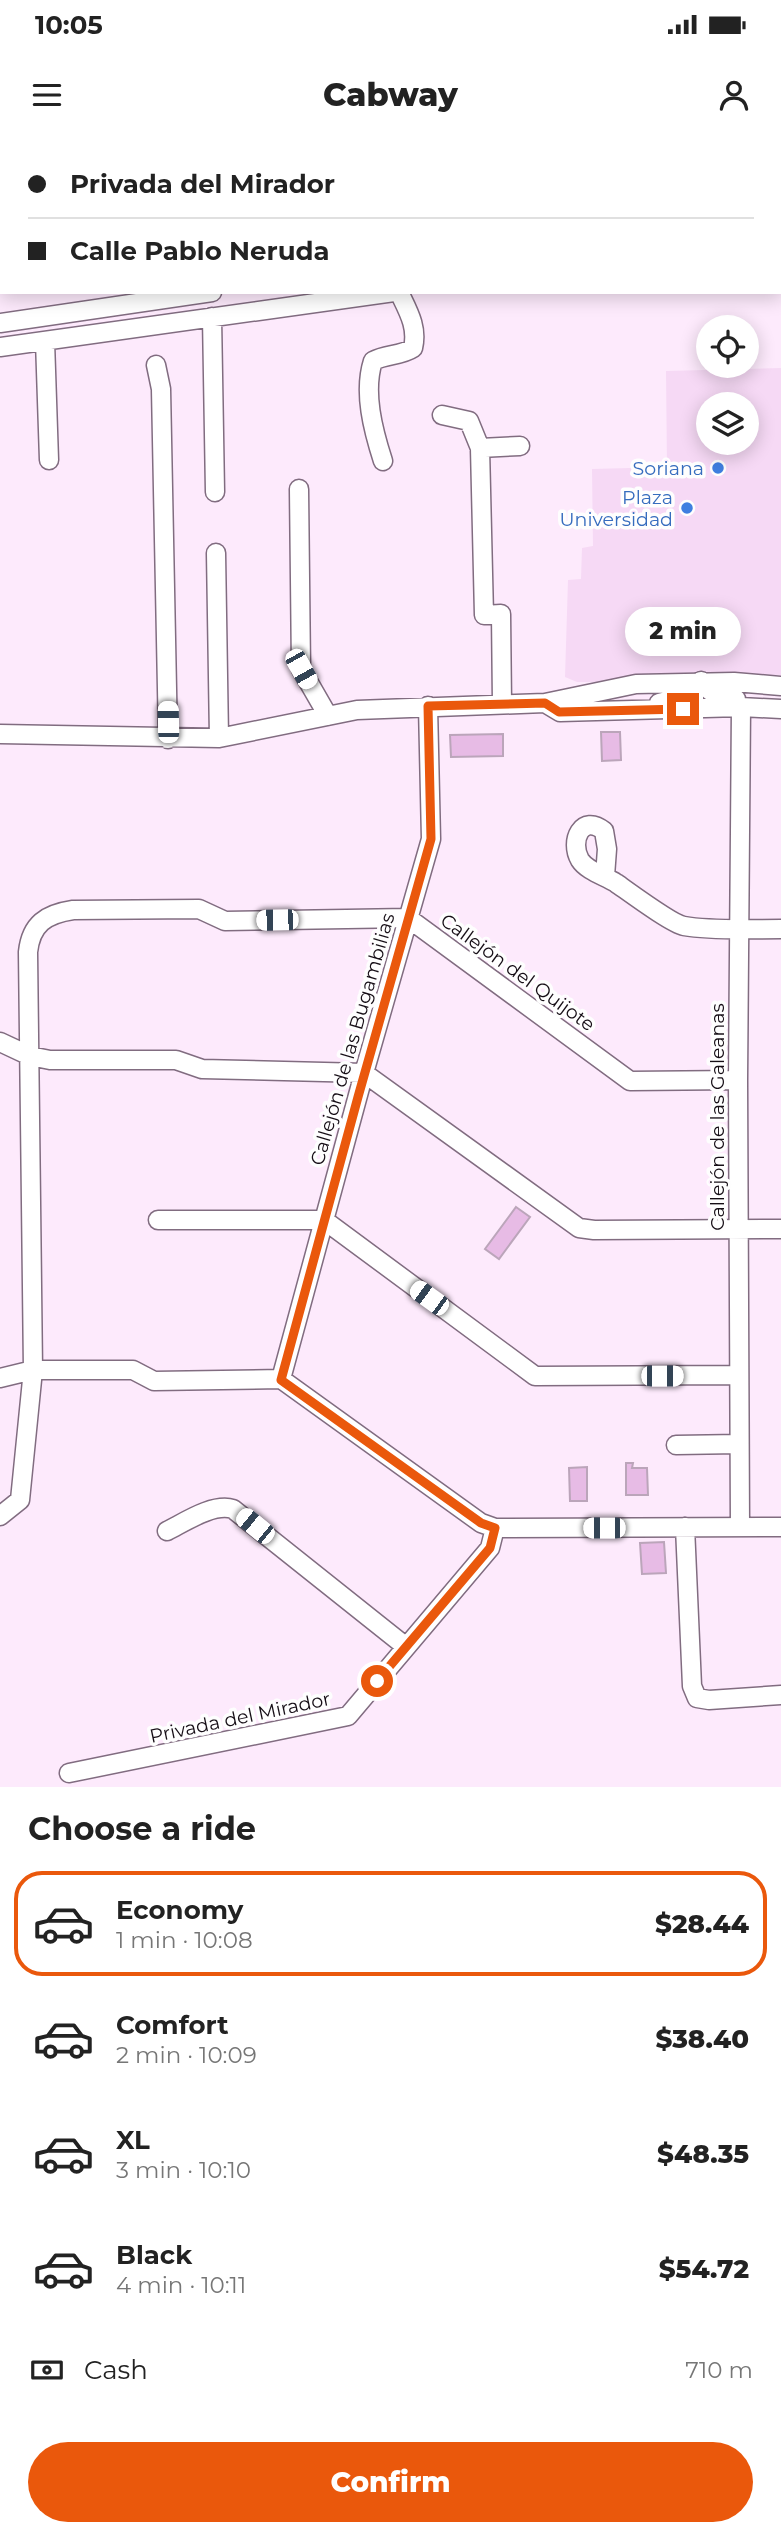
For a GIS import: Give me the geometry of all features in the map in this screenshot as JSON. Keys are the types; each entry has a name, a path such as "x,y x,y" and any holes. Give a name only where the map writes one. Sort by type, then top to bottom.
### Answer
{"street":[{"path":"0,323 198,294"},
{"path":"0,347 379,294"},
{"path":"383,461 371,424 370,370 373,361 413,348 414,328 400,294"},
{"path":"212,317 215,492"},
{"path":"45,341 49,460"},
{"path":"156,365 161,389 169,739"},
{"path":"442,415 469,421 480,447 484,615 501,614 502,704"},
{"path":"480,447 520,446"},
{"path":"299,489 301,669 328,716"},
{"path":"216,552 219,738"},
{"path":"0,734 219,738 358,710 545,703 636,684 701,681 781,686"},
{"path":"701,681 710,693 718,697 781,707"},
{"path":"638,711 683,697 701,681"},
{"path":"545,703 559,712 781,707"},
{"name":"Callejón de las Bugambilias","path":"281,1380 431,839 428,706"},
{"name":"Callejón de las Galeanas","path":"740,1527 738,929 741,707"},
{"path":"605,876 682,926 781,929"},
{"path":"0,1516 20,1500 33,1370 29,940 34,928 44,918 57,912 199,909 225,921 408,918"},
{"name":"Callejón del Quijote","path":"408,918 630,1081 738,1080"},
{"path":"0,1042 30,1056 50,1060 176,1060 202,1069 365,1073 579,1228 781,1229"},
{"path":"158,1220 324,1220 535,1376 739,1376"},
{"path":"0,1378 33,1370 134,1370 154,1381 281,1380 481,1523 495,1528 781,1527"},
{"path":"676,1445 739,1444"},
{"path":"167,1531 217,1508 233,1509 405,1646"},
{"path":"685,1527 692,1686 697,1698 709,1700 781,1695"},
{"name":"Privada del Mirador","path":"69,1773 348,1716 490,1548 495,1528"}],"shaded area":[{"name":"Plaza Universidad","path":"781,368 781,675 675,674 599,682 577,682 565,677 568,580 581,579 582,548 593,546 592,469 667,467 666,371 696,370 696,378 759,378 759,369"}],"building":[{"path":"601,732 620,732 621,760 602,761"},
{"path":"503,734 503,756 451,757 450,735"},
{"path":"516,1207 530,1217 499,1259 485,1249"},
{"path":"626,1463 633,1463 632,1468 647,1468 648,1495 626,1495"},
{"path":"587,1467 587,1501 570,1501 569,1468"},
{"path":"664,1542 666,1573 642,1574 640,1543"}],"place":[{"name":"Soriana","path":"718,468"},
{"name":"Plaza Universidad","path":"687,508"}],"route":[{"path":"377,1681 490,1548 495,1528 481,1523 281,1380 431,839 428,706 545,703 559,712 683,709"}]}
